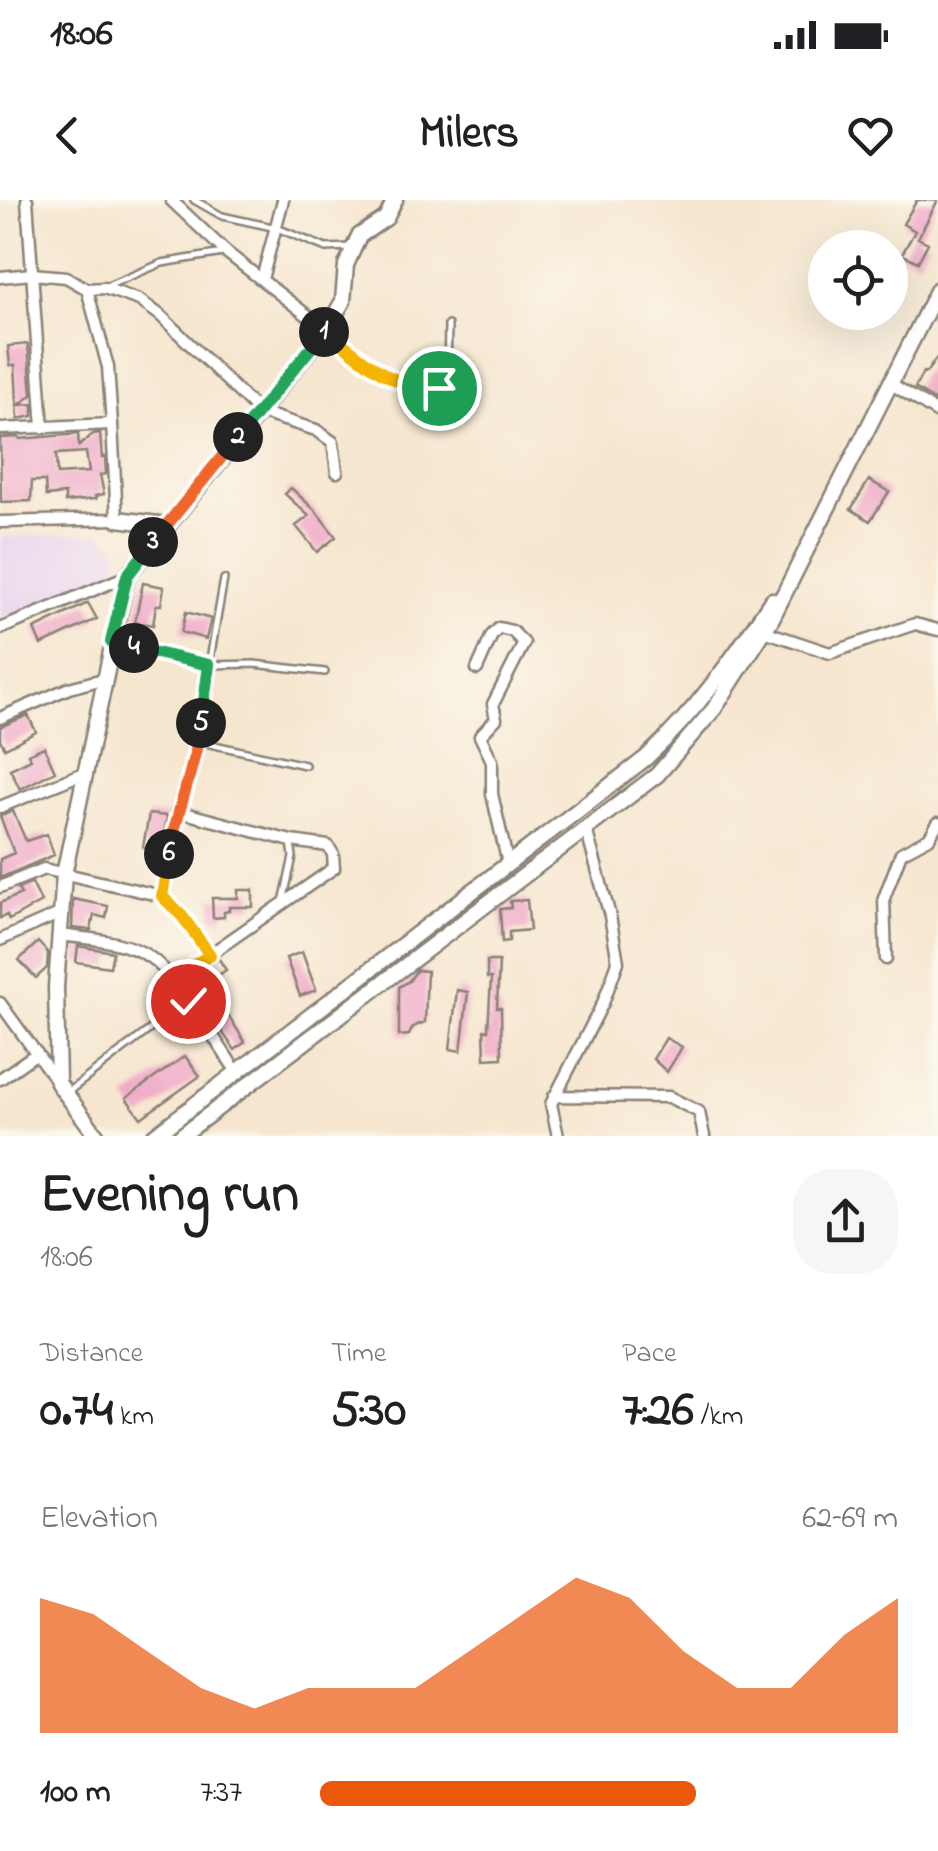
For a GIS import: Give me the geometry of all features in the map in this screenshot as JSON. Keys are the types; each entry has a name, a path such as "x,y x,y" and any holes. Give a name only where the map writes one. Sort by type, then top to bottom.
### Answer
{"main road":[{"path":"96,1136 62,1088 56,987 64,874 127,576 326,330 343,302 346,265 359,236 386,218 395,200"},
{"path":"181,1136 657,775 714,709 764,630 938,289"},
{"path":"117,518 166,526"},
{"path":"154,1136 646,758 687,720 726,670 811,540"}],"street":[{"path":"27,200 43,428"},
{"path":"171,200 226,252 326,330"},
{"path":"262,279 283,200"},
{"path":"0,277 66,277 86,289 104,288 139,300 160,315 259,412 316,430 333,442 337,472"},
{"path":"0,522 117,518 108,367 86,289"},
{"path":"890,383 938,413"},
{"path":"0,429 112,424"},
{"path":"0,629 127,576"},
{"path":"764,630 830,653 914,624 938,630"},
{"path":"477,668 499,628 512,631 524,644 494,704 496,719 480,736 492,761 492,794 508,864"},
{"path":"111,642 209,665 199,742 177,811 162,896"},
{"path":"0,718 69,688 103,679"},
{"path":"0,807 84,773"},
{"path":"173,980 334,868 328,846 291,841 177,811"},
{"path":"886,959 884,898 901,853 929,838 938,823"},
{"path":"558,1136 551,1104 602,1003 618,962 586,829"},
{"path":"0,887 44,868 162,896 210,955"},
{"path":"0,940 61,914"},
{"path":"59,935 108,941 150,957 173,980 237,1072"},
{"path":"0,1003 62,1088"},
{"path":"0,1079 37,1054"},
{"path":"554,1096 669,1097 699,1112 704,1136"}],"lane":[{"path":"194,200 222,216 276,228 326,248 354,247"},
{"path":"104,288 162,263 226,252"},
{"path":"326,330 382,374 420,389 439,388 447,376 448,325"},
{"path":"224,579 209,665 254,664 325,672"},
{"path":"199,742 306,765"},
{"path":"282,905 293,857 291,841"},
{"path":"62,1088 188,1001"}],"shaded area":[{"path":"102,533 118,551 114,573 0,620 0,537"}],"building":[{"path":"917,200 938,200 918,238 928,243 918,262 908,257 908,243 915,231 903,224"},
{"path":"28,344 32,395 19,405 33,404 33,416 18,419 15,365 10,365 8,346"},
{"path":"938,356 938,403 915,388"},
{"path":"100,433 102,458 105,457 106,474 100,475 104,494 95,496 96,499 65,502 65,494 46,496 45,481 32,481 31,501 1,502 0,438 78,434 79,446","holes":["86,452 89,472 57,474 56,454"]},
{"path":"869,480 889,492 870,521 851,509"},
{"path":"291,488 336,537 317,552 296,526 309,516 285,494"},
{"path":"143,583 164,587 153,625 135,622"},
{"path":"88,603 97,619 41,645 34,629"},
{"path":"186,612 211,619 206,639 181,632"},
{"path":"28,715 36,732 5,748 0,740 0,727"},
{"path":"44,747 55,771 20,789 10,769 31,759 28,754"},
{"path":"13,811 26,841 47,834 54,855 0,878 0,859 14,853 0,816"},
{"path":"149,814 167,816 161,852 143,847"},
{"path":"32,883 41,902 9,920 7,915 0,918 0,903 21,894 18,889"},
{"path":"238,890 253,890 253,907 229,907 224,917 213,918 212,898 238,898"},
{"path":"73,899 108,906 106,918 94,915 91,930 72,928"},
{"path":"527,900 530,930 509,932 509,941 502,942 500,909 511,908 510,901"},
{"path":"38,942 48,953 47,968 36,978 19,960"},
{"path":"78,946 113,952 110,967 76,962"},
{"path":"302,952 316,990 300,996 286,958"},
{"path":"219,959 226,970 194,992 186,982"},
{"path":"487,961 499,961 497,1008 501,1008 502,1058 485,1059 484,1030 488,1030 491,978 487,978"},
{"path":"417,970 427,971 425,1022 413,1027 409,1035 399,1036 399,987"},
{"path":"457,990 468,992 461,1051 450,1049"},
{"path":"225,1010 245,1042 235,1050 213,1019"},
{"path":"666,1038 682,1047 667,1072 653,1059"},
{"path":"185,1056 200,1076 141,1118 126,1098"}],"route":[{"path":"188,1001 173,980 210,955 162,896 177,811 199,742 209,665 111,642 127,576 326,330 382,374 420,389 439,388"}]}
